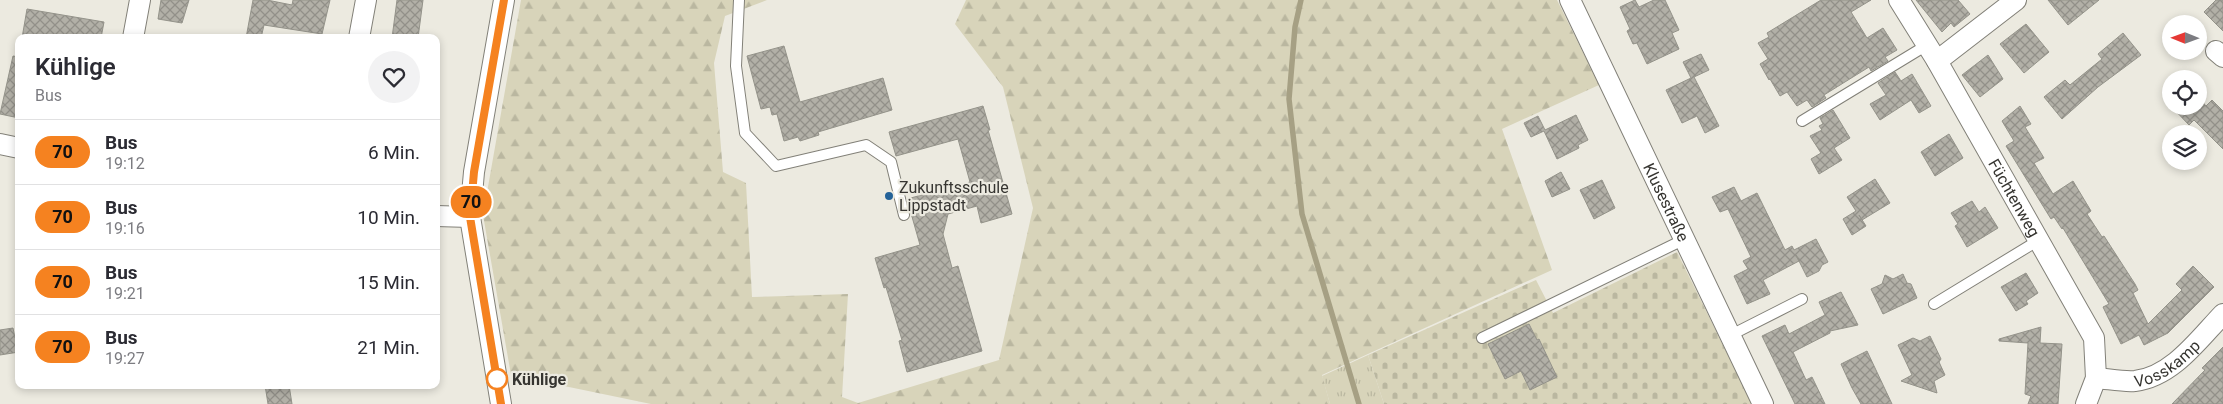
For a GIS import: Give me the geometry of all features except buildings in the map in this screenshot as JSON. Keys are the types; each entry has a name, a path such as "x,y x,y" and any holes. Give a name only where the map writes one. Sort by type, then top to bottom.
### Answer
{"street":[{"path":"134,34 140,0"},
{"path":"361,34 366,0"},
{"path":"501,404 470,217 474,172 504,0"},
{"name":"Klusestraße","path":"1570,0 1763,404"},
{"name":"Füchtenweg","path":"1899,0 1932,53 2094,338 2096,378 2086,404"},
{"path":"1932,53 2016,0"},
{"path":"0,144 15,147"},
{"path":"440,216 470,217"},
{"name":"Vosskamp","path":"2096,378 2135,381 2157,376 2176,362 2223,314"}],"lane":[{"path":"738,0 736,66 745,133 776,166 866,145 891,162 904,215"},
{"path":"1802,121 1932,53"},
{"path":"1482,338 1683,240"},
{"path":"1934,304 2038,240"},
{"path":"1729,336 1802,299"}],"green space":[{"path":"521,0 767,0 725,16 714,63 723,172 746,183 752,297 848,294 842,397 858,403 999,360 1033,208 1003,87 955,24 966,0 1557,0 1599,85 1502,129 1552,270 1322,375 1330,404 651,404 511,375 483,215"},
{"path":"1677,252 1752,404 1384,404 1368,355 1536,280 1553,313"},
{"path":"1368,355 1384,404 1330,404 1322,376"}],"waterway":[{"path":"1301,0 1295,27 1289,99 1302,214 1359,404"}],"bus line":[{"name":"70","path":"501,404 470,217 474,172 504,0"}],"place":[{"name":"Zukunftsschule Lippstadt","path":"889,196"},
{"name":"Kühlige","path":"497,379"}]}
